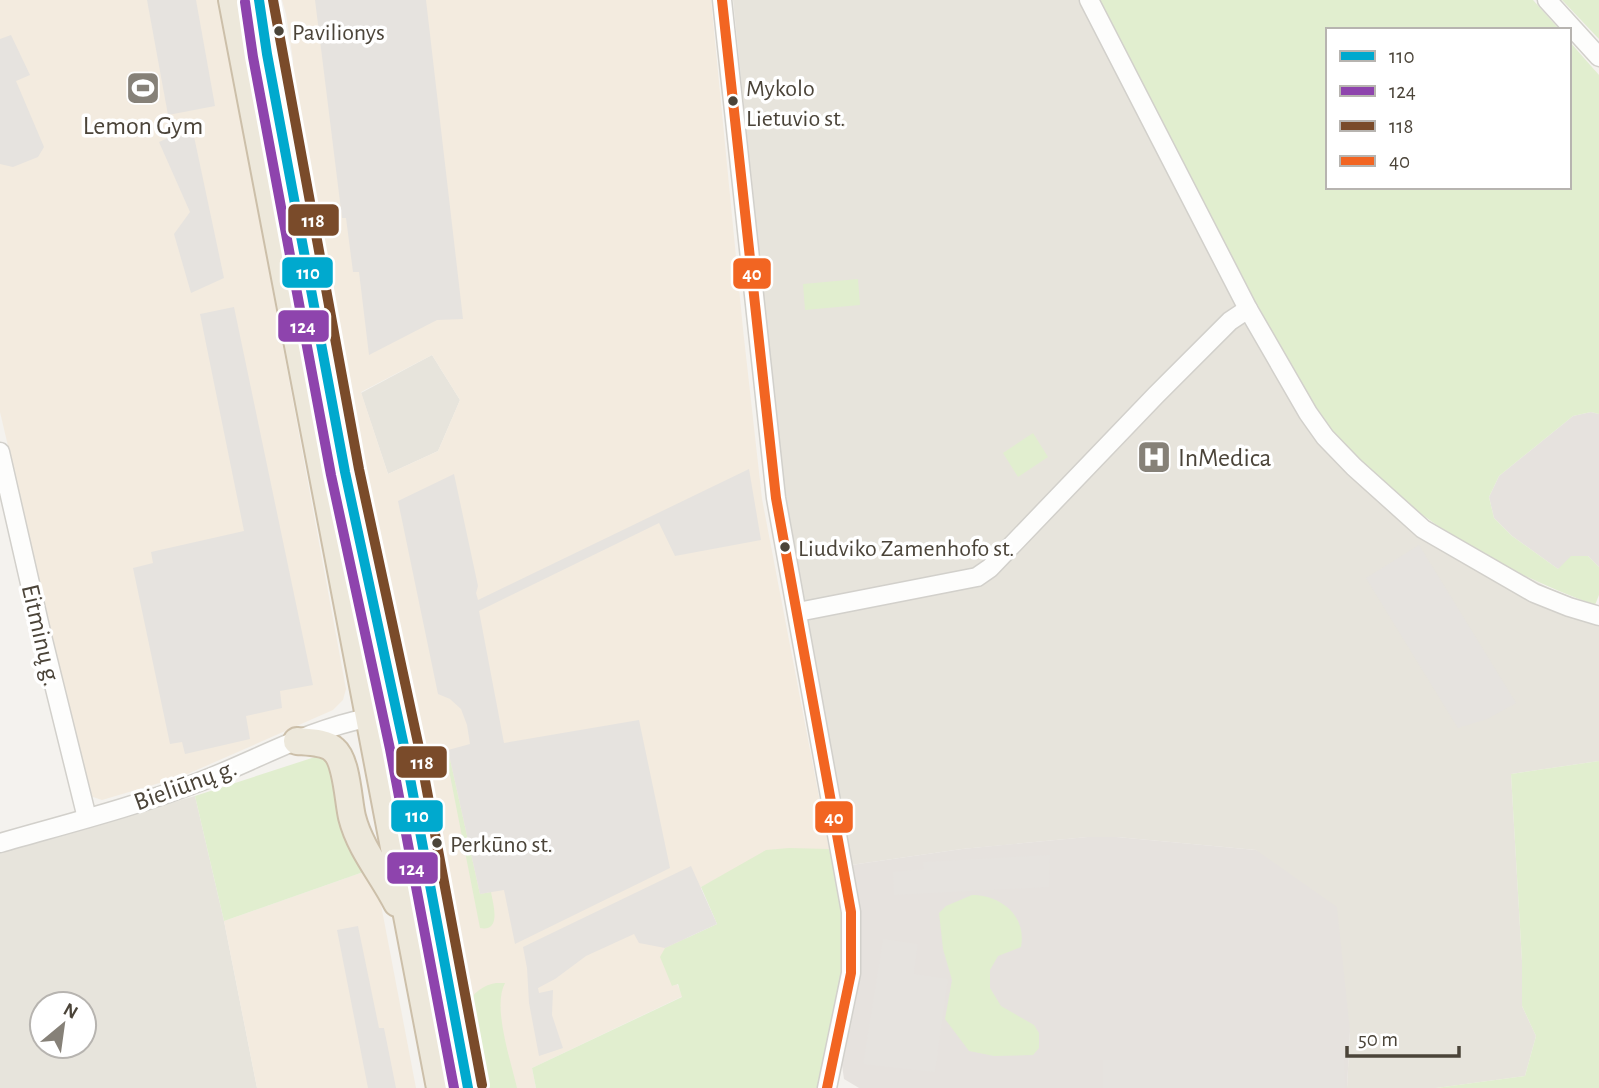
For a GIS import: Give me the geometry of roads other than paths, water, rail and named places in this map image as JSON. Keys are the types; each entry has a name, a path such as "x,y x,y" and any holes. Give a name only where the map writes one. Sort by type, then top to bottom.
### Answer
{"highway":[{"path":"232,0 440,1088"},
{"path":"259,0 345,472 395,701 468,1088"},
{"path":"368,718 395,701"},
{"path":"298,741 326,745 335,750 343,768 352,819 359,836 409,927"}],"street":[{"path":"722,0 770,451 851,912 851,973 827,1088"},
{"path":"1088,0 1248,309 1308,413 1325,437 1423,529 1534,593 1599,616"},
{"path":"1547,0 1599,57"},
{"path":"798,612 977,578 990,568 1230,321 1248,309"},
{"name":"Eitminų g.","path":"0,452 87,818"},
{"name":"Bieliūnų g.","path":"0,843 198,783 342,722 368,718"}],"place":[{"name":"Pavilionys","path":"279,31"},
{"name":"Lemon Gym","path":"143,88"},
{"name":"Mykolo Lietuvio st.","path":"733,101"},
{"name":"InMedica","path":"1154,457"},
{"name":"Liudviko Zamenhofo st.","path":"785,547"},
{"name":"Perkūno st.","path":"437,843"}]}
